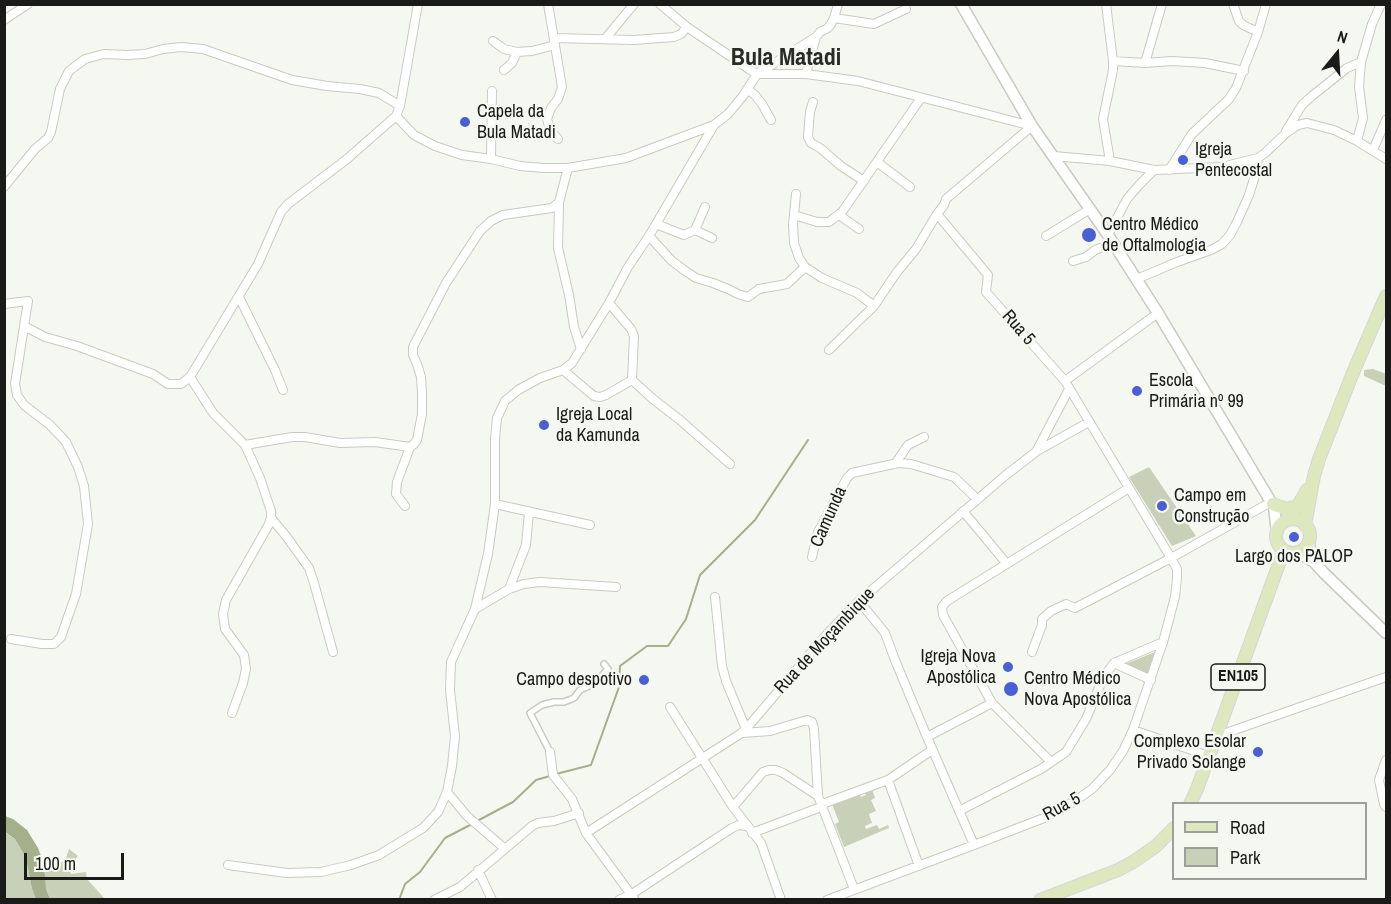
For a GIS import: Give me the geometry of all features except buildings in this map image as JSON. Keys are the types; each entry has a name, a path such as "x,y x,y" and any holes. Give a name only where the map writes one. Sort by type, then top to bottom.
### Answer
{"main road":[{"path":"961,4 1032,126 1137,279 1273,504 1290,518 1305,525 1314,562 1386,633"},
{"path":"1314,562 1291,552 1277,542 1278,527 1290,518 1299,506 1314,476 1352,375 1386,296"},
{"path":"1305,525 1314,476"},
{"path":"1273,504 1287,509 1299,506"},
{"path":"1273,504 1277,533"},
{"name":"EN105","path":"1291,552 1303,549 1309,540"},
{"name":"EN105","path":"1200,802 1291,552"},
{"name":"EN105","path":"1191,802 1291,552"},
{"path":"1040,900 1133,862 1156,846 1172,829"},
{"path":"1062,900 1134,871 1172,841"}],"street":[{"path":"4,20 28,4"},
{"path":"24,326 45,337 77,346 153,374 168,384 182,384 190,377 258,264 281,212 396,116 400,106 418,4"},
{"path":"548,4 562,87 547,119 550,130 558,139"},
{"path":"605,39 634,4"},
{"path":"660,4 687,27 757,74 806,74 866,82 1032,126"},
{"path":"396,116 414,135 435,146 462,155 520,166 568,168 626,158 714,125 728,114 757,74 828,28 838,4"},
{"path":"1106,4 1113,70 1103,119 1110,161"},
{"path":"1144,63 1162,4"},
{"path":"1233,4 1239,21 1258,32"},
{"path":"1169,170 1192,134 1229,99 1236,88 1258,32 1266,4"},
{"path":"1357,141 1363,118 1359,87 1361,62 1372,24 1381,4"},
{"path":"834,18 874,24 906,9"},
{"path":"493,41 504,49 518,52 532,51 554,41 675,37 687,27"},
{"path":"806,74 816,37"},
{"path":"4,187 35,148 48,138 60,89 69,71 85,59 104,54 146,54 181,47 203,50 292,80 379,93 400,106"},
{"path":"504,70 512,63 518,52"},
{"path":"1113,62 1205,63 1244,70"},
{"path":"1284,134 1302,105 1337,75 1361,62"},
{"path":"747,89 762,104 771,120"},
{"path":"491,159 492,92"},
{"path":"794,215 818,222 829,222 839,215 921,98"},
{"path":"813,102 808,137 811,143 864,181"},
{"path":"1373,150 1386,120"},
{"path":"1054,156 1110,161 1154,170 1222,167 1258,158 1284,134 1298,125 1307,123 1334,130 1386,159"},
{"path":"228,865 298,873 321,872 351,865 379,855 423,828 438,812 447,792 455,736 450,690 451,662 475,609 488,554 495,504 497,418 506,401 518,390 540,378 563,370 572,363 714,125"},
{"path":"829,350 874,306 916,249 946,199 1032,126"},
{"path":"1137,279 1222,243 1230,235 1249,195 1258,158"},
{"path":"877,162 910,187"},
{"path":"568,168 559,202 558,248 569,295 573,327 581,349"},
{"path":"1073,261 1086,257 1111,239 1121,209 1127,199 1154,170"},
{"path":"796,194 794,243 805,267 822,278 857,293 874,306"},
{"path":"405,506 396,494 397,482 410,447 417,440 422,414 421,377 413,355 413,347 446,283 480,231 491,221 503,215 552,208 559,202"},
{"path":"656,224 684,235 695,230 705,207"},
{"path":"1046,236 1090,209"},
{"name":"Rua 5","path":"827,900 1044,818 1092,789 1117,761 1133,730 1163,642 1174,597 1177,569 1067,385 986,292 988,275 937,214"},
{"path":"839,215 860,229"},
{"path":"695,230 712,238"},
{"path":"649,236 672,261 696,278 748,297 759,289 787,284 805,267"},
{"path":"239,297 283,390"},
{"path":"4,304 28,301 15,384 17,395 24,405 50,425 66,442 84,486 88,524 76,594 61,637 54,644 11,639"},
{"path":"609,303 631,328 634,336 632,380"},
{"path":"1037,451 1067,385 1158,313"},
{"path":"563,370 594,396 600,397 632,380"},
{"path":"190,377 213,413 246,445 271,511 268,526 224,607 225,629 244,655 246,669 232,713"},
{"path":"632,380 730,464"},
{"name":"Rua de Moçambique","path":"586,833 743,731 827,634 860,601 977,499 1037,451 1089,422"},
{"path":"246,445 305,437 340,443 375,442 410,447"},
{"path":"895,464 908,445 924,437"},
{"name":"Camunda","path":"812,557 818,532 847,478 852,473 895,464 911,464 954,477 977,499"},
{"path":"1051,762 992,704 943,615 942,607 947,601 1129,488"},
{"path":"495,504 590,525"},
{"path":"1032,652 1042,619 1051,610 1066,604 1075,608 1273,504"},
{"path":"963,511 1007,564"},
{"path":"509,589 526,545 529,512"},
{"path":"271,518 309,568 333,652"},
{"path":"475,609 509,589 524,584 540,582 615,587"},
{"path":"715,597 722,666 743,731 770,731 810,720 814,729 818,796 854,889"},
{"path":"860,601 885,633 974,846"},
{"path":"959,811 1041,769 1066,752 1086,719 1104,676 1114,663 1163,642"},
{"path":"1114,663 1151,680"},
{"path":"604,664 608,669 599,679 600,681 580,690 574,698 542,705 530,712 550,752 553,775 572,798 586,833 634,897"},
{"path":"1226,733 1386,677"},
{"path":"927,737 992,704"},
{"path":"670,707 733,807 761,843 781,900"},
{"path":"1133,730 1209,756"},
{"path":"752,833 888,780 932,750"},
{"path":"1386,760 1379,780 1386,807"},
{"path":"733,807 763,772 769,770 783,773 818,796"},
{"path":"888,780 919,866"},
{"path":"447,792 467,816 504,848"},
{"path":"434,900 460,887 477,870 532,826 579,813"},
{"path":"620,900 634,897 732,828 739,825 746,826"},
{"path":"477,870 492,900"}],"green space":[{"path":"1373,369 1386,374 1386,386 1364,376 1364,370"},
{"name":"Campo em Construção","path":"1149,467 1196,536 1172,546 1129,477"},
{"path":"1155,652 1149,675 1123,665"},
{"path":"872,789 875,798 871,800 876,811 869,814 872,823 865,826 866,829 877,825 879,829 888,825 889,828 844,847 835,824 839,822 832,804 859,794 861,797"},
{"path":"4,832 15,839 26,858 36,899 5,899"},
{"path":"69,849 78,856 69,867 71,874 86,872 87,879 105,899 50,899 44,873 58,866 66,858"}],"shaded area":[{"path":"5,816 27,830 38,848 44,864 46,889 50,899 36,899 26,858 15,839 5,832"}],"waterway":[{"path":"556,774 591,765 619,687 620,666 647,646 668,646 686,619 700,575 755,520 808,440"},
{"path":"477,821 513,802 536,780 550,776"},
{"path":"399,900 405,884 420,872 445,838 472,824"}],"place":[{"name":"Capela da Bula Matadi","path":"465,122"},
{"name":"Igreja Pentecostal","path":"1183,160"},
{"name":"Centro Médico de Oftalmologia","path":"1089,235"},
{"name":"Escola Primária nº 99","path":"1137,391"},
{"name":"Igreja Local da Kamunda","path":"544,425"},
{"name":"Campo em Construção","path":"1162,506"},
{"name":"Largo dos PALOP","path":"1294,537"},
{"name":"Igreja Nova Apostólica","path":"1008,667"},
{"name":"Campo despotivo","path":"644,680"},
{"name":"Centro Médico Nova Apostólica","path":"1011,689"},
{"name":"Complexo Esolar Privado Solange","path":"1258,752"}],"district":[{"name":"Bula Matadi","path":"786,59"}]}
